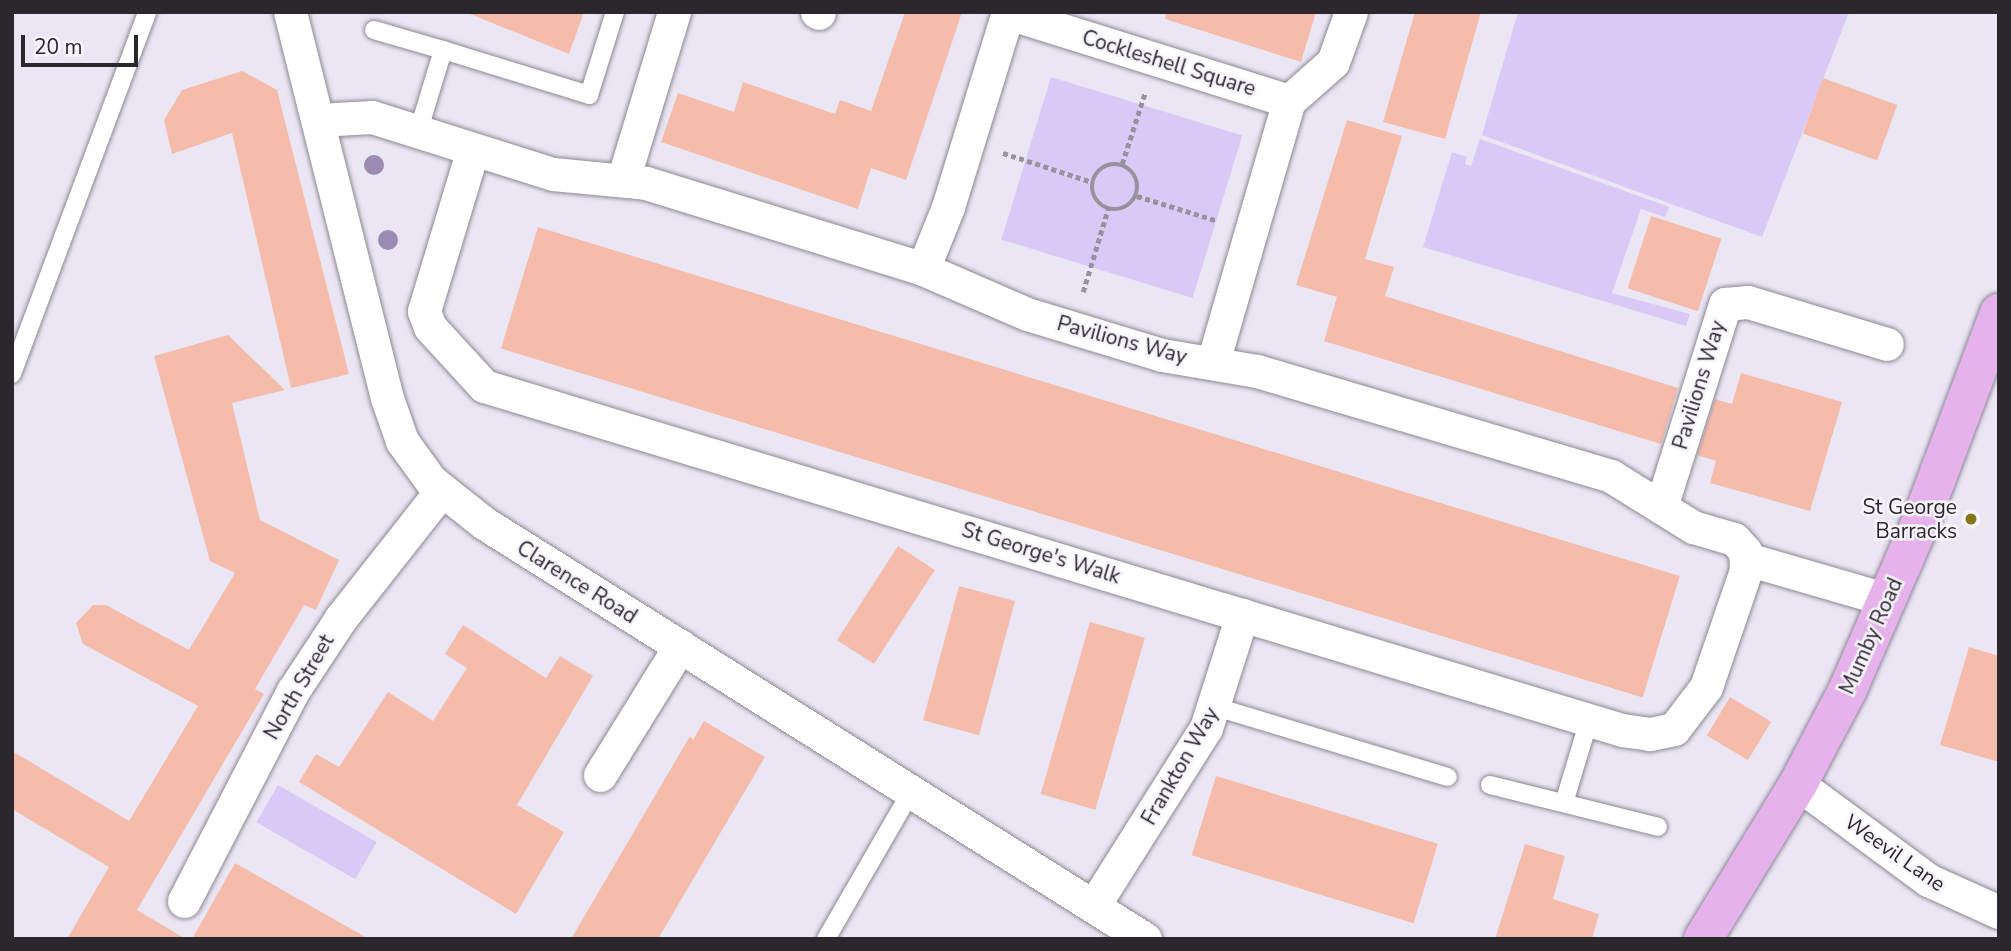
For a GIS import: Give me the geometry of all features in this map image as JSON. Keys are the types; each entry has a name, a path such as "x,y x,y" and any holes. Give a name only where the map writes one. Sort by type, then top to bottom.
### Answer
{"main road":[{"name":"Mumby Road","path":"1703,939 1798,784 1888,600 1999,313"}],"street":[{"name":"Clarence Road","path":"290,12 391,413 408,450 441,491 680,646 1145,939"},
{"path":"624,180 674,12"},
{"path":"1213,362 1289,101 1332,62 1351,12"},
{"name":"Cockleshell Square","path":"923,269 1008,13 1289,101"},
{"name":"Pavilions Way","path":"318,120 365,116 565,177 624,180 792,226 923,269 999,305 1073,328 1163,355 1213,362 1581,466 1611,476 1693,527 1734,539 1747,559 1888,600"},
{"name":"St George's Walk","path":"464,146 424,311 429,327 463,365 496,390 1589,720 1650,734 1679,726 1706,687 1747,559"},
{"name":"Pavilions Way","path":"1661,507 1726,304 1748,303 1887,344"},
{"name":"North Street","path":"184,901 293,691 341,618 441,491"},
{"name":"Frankton Way","path":"1094,905 1185,767 1216,707 1242,615"},
{"path":"600,775 680,646"},
{"name":"Weevil Lane","path":"1798,784 1928,880 1999,912"}],"lane":[{"path":"12,374 147,12"},
{"path":"374,30 589,94 615,12"},
{"path":"418,132 443,50"},
{"path":"1216,707 1448,777"},
{"path":"1564,803 1589,720"},
{"path":"1490,785 1658,827"},
{"path":"826,939 912,790"}],"path":[{"path":"1122,164 1156,59"},
{"path":"967,141 1092,182"},
{"path":"1122,164 1135,174 1136,196 1130,205 1108,209 1092,193 1092,182 1105,165 1122,164"},
{"path":"1136,196 1250,230"},
{"path":"1073,328 1108,209"}],"shaded area":[{"path":"1518,12 1849,12 1762,237 1482,135"},
{"path":"1051,77 1242,135 1193,298 1001,240"},
{"path":"1480,139 1669,207 1665,217 1641,209 1612,293 1690,314 1686,326 1423,247 1452,152 1467,157 1465,164 1471,166"},
{"path":"278,785 377,842 355,879 256,822"}],"building":[{"path":"465,12 584,12 569,54"},
{"path":"905,12 962,12 906,180 871,168 858,209 661,142 678,93 734,112 743,82 835,114 840,100 871,111"},
{"path":"1166,12 1316,12 1301,62 1165,19"},
{"path":"1415,12 1481,12 1445,139 1383,122"},
{"path":"242,71 277,90 349,374 291,388 232,133 172,154 164,120 182,90"},
{"path":"1823,78 1897,105 1877,160 1803,133"},
{"path":"1347,120 1402,136 1365,259 1394,267 1385,296 1678,388 1661,444 1324,341 1337,297 1296,285"},
{"path":"1651,216 1721,239 1698,311 1628,288"},
{"path":"538,227 1680,576 1643,698 501,348"},
{"path":"228,335 285,390 232,403 260,520 339,560 316,610 304,605 255,689 264,694 137,910 186,939 67,939 109,867 12,809 12,751 129,821 198,706 83,644 76,623 93,605 106,605 189,650 235,573 210,561 154,356"},
{"path":"1741,373 1842,402 1810,511 1710,483 1716,461 1697,455 1715,399 1732,404"},
{"path":"898,546 935,570 874,664 837,640"},
{"path":"959,586 1015,601 979,735 923,720"},
{"path":"1090,622 1145,638 1095,810 1041,794"},
{"path":"463,625 546,678 560,656 593,676 517,805 564,832 516,914 299,782 316,754 339,767 388,692 433,721 467,668 445,654"},
{"path":"1969,647 1999,656 1999,762 1940,745"},
{"path":"1730,697 1771,722 1748,760 1707,736"},
{"path":"704,721 765,757 658,939 571,939 690,736 693,740"},
{"path":"1216,776 1438,844 1414,923 1192,855"},
{"path":"1525,844 1565,856 1553,899 1599,914 1592,939 1495,939"},
{"path":"235,863 369,939 192,939"}],"place":[{"name":"St George Barracks","path":"1971,519"}]}
